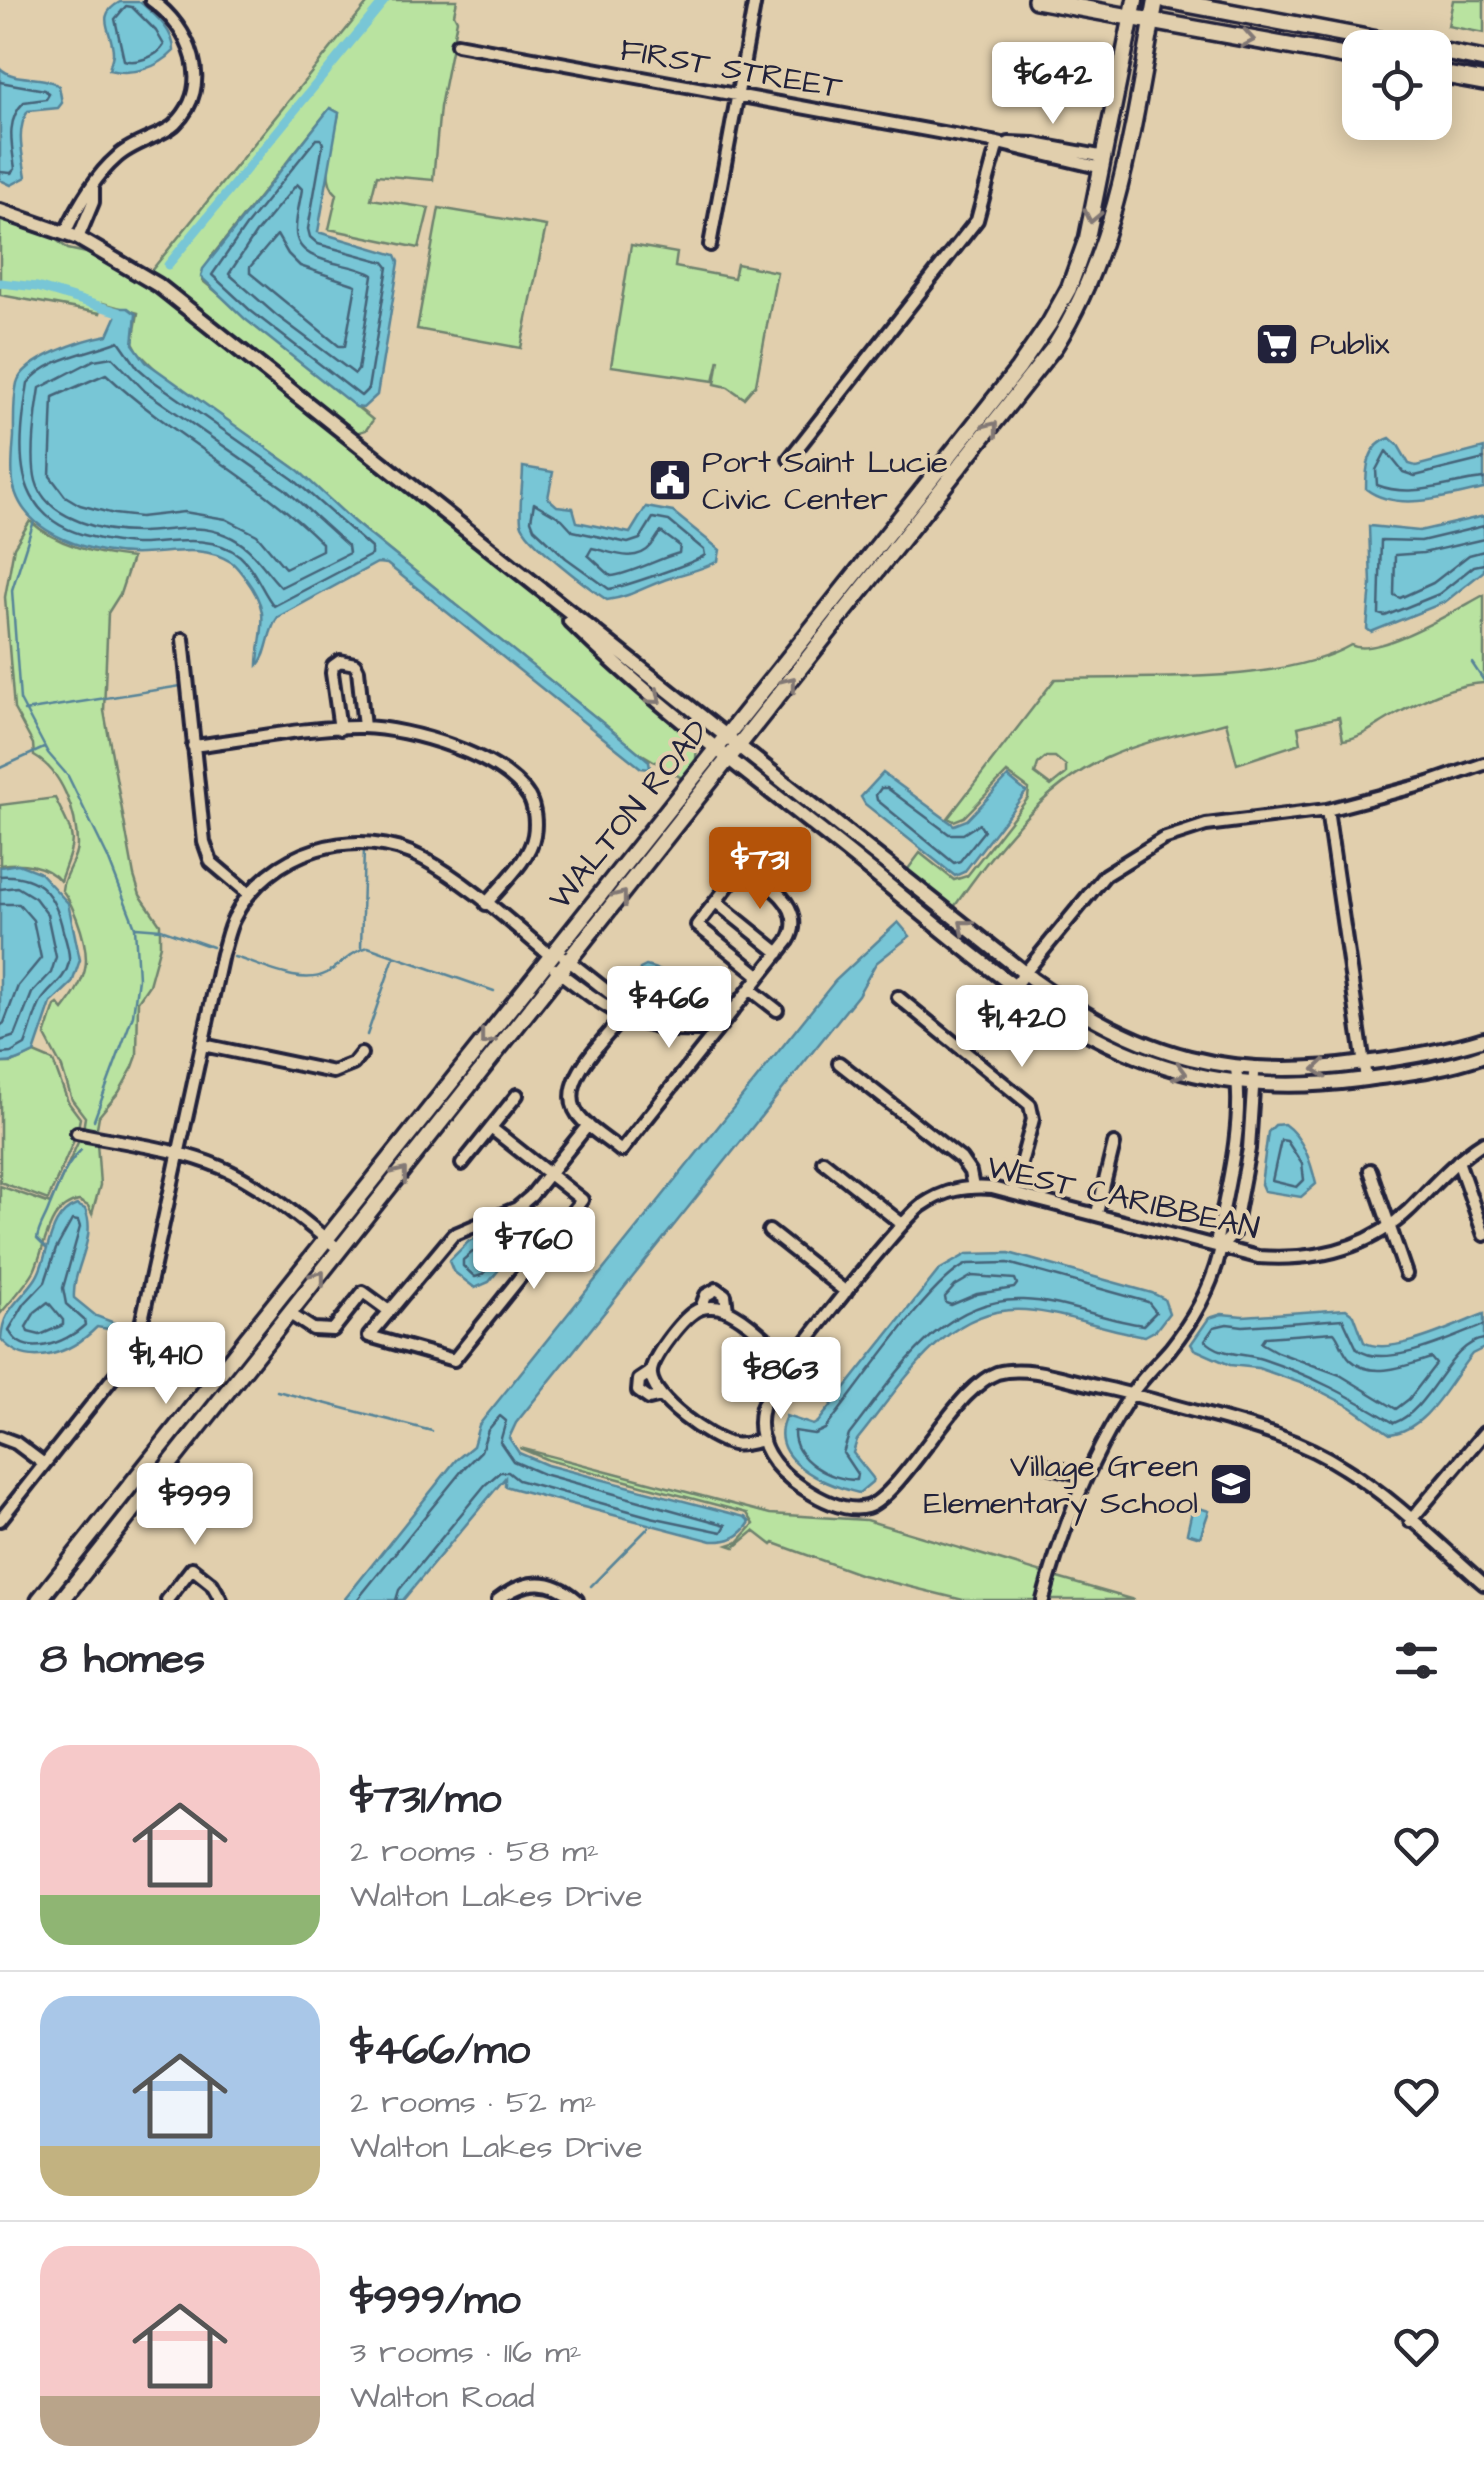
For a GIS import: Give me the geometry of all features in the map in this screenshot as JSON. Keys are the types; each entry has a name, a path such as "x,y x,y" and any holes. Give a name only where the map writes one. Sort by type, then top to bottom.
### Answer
{"main road":[{"path":"1036,0 1342,56"},
{"name":"WALTON ROAD","path":"62,1600 565,967 723,754 727,737 1050,324 1069,288 1087,238 1135,0"},
{"name":"WALTON ROAD","path":"42,1600 551,956 723,754 740,747 1047,357 1074,316 1110,229 1156,0"},
{"path":"1166,0 1342,33"},
{"path":"1452,53 1484,60"},
{"path":"1452,76 1484,79"},
{"path":"901,544 905,528 934,487 940,468"},
{"path":"849,608 887,547 890,530"}],"street":[{"path":"71,236 83,196 94,188 115,158 144,138 173,127 192,102 196,89 193,64 184,37 172,15 150,0"},
{"path":"710,246 755,0"},
{"name":"FIRST STREET","path":"457,44 998,143 1035,144 1104,162"},
{"path":"788,459 977,220 998,143"},
{"path":"0,211 71,236 158,284 1068,1006 1159,1050 1254,1070 1288,1071 1364,1063 1484,1039"},
{"path":"533,584 593,644 723,754 1015,986 1076,1030 1122,1053 1176,1072 1238,1084 1309,1086 1405,1076 1484,1055"},
{"path":"183,639 204,842 210,862 249,894"},
{"path":"340,729 332,673 333,666 340,661 355,664 358,670 364,727"},
{"path":"193,746 364,727 429,739 460,750 511,779 530,798 535,816 529,851 486,904"},
{"path":"1015,986 1105,874 1137,852 1206,824 1327,810 1429,784 1484,764"},
{"path":"1327,810 1366,1079"},
{"path":"0,1520 137,1342 233,919 249,894 298,855 332,844 368,842 422,858 565,967 606,1008 682,1033 720,1026"},
{"path":"625,1014 573,1082 572,1107 621,1151 750,989 779,952 792,934 793,914 777,892 757,876 739,872 698,925 760,976"},
{"path":"716,902 779,952"},
{"path":"750,989 777,1010"},
{"path":"898,998 1030,1105 1032,1120 1013,1193"},
{"path":"203,1045 333,1072 353,1064 361,1054"},
{"path":"1450,1048 1454,1064"},
{"path":"839,1063 961,1159 973,1186"},
{"path":"1221,1247 1217,1239 1231,1168 1236,1068"},
{"path":"1043,1600 1065,1526 1086,1476 1132,1394 1192,1317 1212,1280 1221,1247 1233,1234 1249,1149 1254,1070"},
{"path":"462,1164 517,1095"},
{"path":"491,1128 549,1174 582,1200 454,1360 370,1336 452,1234 517,1208 549,1174 588,1125"},
{"path":"77,1133 205,1161 283,1204 340,1250"},
{"name":"WEST CARIBBEAN","path":"763,1440 762,1407 772,1388 902,1224 917,1208 947,1191 973,1186 1013,1193 1258,1257 1293,1259 1342,1250 1388,1227 1458,1161 1484,1142"},
{"path":"1097,1213 1114,1144"},
{"path":"823,1161 902,1224"},
{"path":"1458,1161 1484,1235"},
{"path":"1370,1170 1406,1274"},
{"path":"769,1231 846,1292"},
{"path":"700,1308 706,1295 717,1289 725,1295 726,1310"},
{"path":"290,1314 313,1329 333,1330 364,1292 389,1311"},
{"path":"661,1396 649,1398 638,1391 639,1380 651,1372 665,1344 700,1308 726,1310 792,1362"},
{"path":"651,1372 661,1396 718,1438 738,1444 763,1440 769,1459 800,1486 848,1508 869,1507 886,1495 960,1402 996,1374 1022,1371 1132,1394 1262,1429 1304,1445 1361,1479 1482,1577"},
{"path":"1410,1520 1484,1433"},
{"path":"0,1437 16,1443 44,1464"},
{"path":"1046,1465 1086,1476"},
{"path":"169,1599 192,1568 212,1584 221,1600"},
{"path":"498,1600 516,1586 534,1582 562,1587 577,1600"}],"green space":[{"path":"370,0 457,0 433,180 377,175 371,199 429,208 419,248 329,229 337,194 331,187 328,167 339,113 330,108 211,257 203,281 373,420 366,430 356,433 151,271"},
{"path":"1453,0 1484,0 1484,33 1448,26"},
{"path":"439,208 546,226 521,348 417,329"},
{"path":"0,220 49,234 68,249 96,255 144,281 514,573 589,646 697,739 696,760 682,778 637,751 354,522 293,467 159,373 133,342 138,313 103,303 100,313 0,295"},
{"path":"631,245 677,253 675,267 734,278 737,264 777,272 756,384 744,398 715,384 719,359 714,381 611,366"},
{"path":"30,521 53,537 78,547 132,558 120,594 108,613 104,711 134,876 140,895 160,924 160,945 149,985 138,1001 137,1056 119,1092 99,1116 96,1133 83,1130 85,1117 72,1100 62,1068 45,1036 55,1006 58,1004 63,1010 78,987 86,957 77,919 62,890 77,845 71,807 53,772 34,756 33,744 14,709 5,597 14,547"},
{"path":"1484,595 1484,683 1437,694 1350,739 1343,740 1339,717 1298,727 1301,743 1237,764 1226,722 1120,752 1082,771 1039,804 1001,845 952,910 905,873 920,853 954,880 967,876 1028,798 1029,789 1007,773 964,817 954,821 948,818 1055,679 1208,676 1286,667 1351,645 1379,645 1397,639","holes":["1046,757 1055,757 1066,766 1066,774 1051,786 1035,774"]},
{"path":"55,798 72,839 60,881 33,866 0,865 0,805"},
{"path":"34,1053 53,1061 68,1102 80,1118 48,1200 0,1182 0,1063 12,1063"},
{"path":"80,1138 97,1142 100,1185 92,1214 79,1201 60,1211 34,1271 0,1314 0,1186 50,1204"},
{"path":"520,1448 770,1514 866,1520 1046,1574 1038,1600 963,1600 862,1575 772,1545 754,1531 735,1547 729,1545 738,1542 754,1524 747,1513 548,1460"},
{"path":"1054,1577 1134,1600 1048,1600"}],"water":[{"path":"120,2 140,2 152,12 167,30 174,51 144,69 109,70 113,54 106,19"},
{"path":"0,68 13,75 52,82 59,86 62,103 58,108 28,111 21,135 26,177 11,185 0,180"},
{"path":"330,108 339,113 318,232 396,255 399,262 377,395 363,408 356,407 245,319 201,277 203,269"},
{"path":"120,308 136,314 133,344 146,362 299,471 354,522 629,744 649,761 650,769 641,768 387,564 377,563 278,617 258,665 262,612 246,579 231,562 198,551 104,551 63,539 30,516 19,501 12,476 17,383 42,358 108,335"},
{"path":"1390,438 1409,464 1416,466 1484,448 1484,489 1408,501 1379,496 1366,489 1372,452"},
{"path":"523,467 553,472 548,498 557,506 573,508 577,522 630,533 646,507 673,512 720,550 718,561 607,600 558,563 525,530 521,522"},
{"path":"1484,516 1484,571 1445,602 1371,632 1367,629 1371,585 1369,526 1419,531"},
{"path":"883,773 954,825 967,820 1008,777 1026,792 964,872 955,876 865,804 861,797"},
{"path":"18,864 39,872 68,903 80,960 72,983 51,1003 34,1053 0,1063 0,867"},
{"path":"898,922 910,936 876,963 858,995 516,1423 509,1438 519,1453 547,1465 745,1517 750,1522 743,1531 724,1541 712,1541 505,1486 505,1478 403,1600 344,1600 456,1460 473,1446 486,1416 835,981"},
{"path":"646,966 678,982 704,1010 678,1015 644,1000 637,987 640,969"},
{"path":"1284,1124 1302,1144 1316,1184 1301,1197 1264,1191 1261,1184 1268,1132 1275,1125"},
{"path":"77,1205 85,1209 88,1231 74,1298 96,1316 128,1328 126,1332 97,1327 62,1351 24,1354 1,1339 5,1319 41,1269 60,1218"},
{"path":"509,1226 517,1229 523,1240 489,1282 475,1288 453,1271 449,1261 469,1241"},
{"path":"1009,1253 1152,1293 1164,1299 1169,1313 1156,1330 1145,1336 1025,1310 997,1312 972,1320 928,1353 857,1440 853,1453 873,1478 859,1493 816,1477 791,1458 781,1432 786,1416 813,1425 818,1422 939,1270 967,1254"},
{"path":"1346,1309 1354,1315 1364,1342 1375,1346 1424,1338 1484,1314 1484,1348 1472,1354 1427,1414 1416,1424 1390,1434 1312,1387 1258,1368 1230,1365 1191,1344 1209,1318 1222,1314"},
{"path":"1193,1506 1209,1511 1200,1537 1187,1533"}],"waterway":[{"path":"168,265 385,0"},
{"path":"0,283 37,287 119,312"},
{"path":"34,521 12,590 20,700 48,753 68,776 108,858 135,927 138,978 133,1015 94,1120"},
{"path":"1472,663 1484,681"},
{"path":"24,711 181,686"},
{"path":"0,768 44,748"},
{"path":"361,947 364,849"},
{"path":"136,927 161,929 212,947"},
{"path":"234,957 293,976 317,977 368,947 494,991"},
{"path":"367,1035 394,957"},
{"path":"46,1248 37,1239 39,1230 66,1170 81,1150"},
{"path":"277,1391 432,1431"},
{"path":"591,1586 649,1527"}],"place":[{"name":"Publix","path":"1277,344"},
{"name":"Port Saint Lucie Civic Center","path":"670,480"},
{"name":"Village Green Elementary School","path":"1231,1484"}]}
